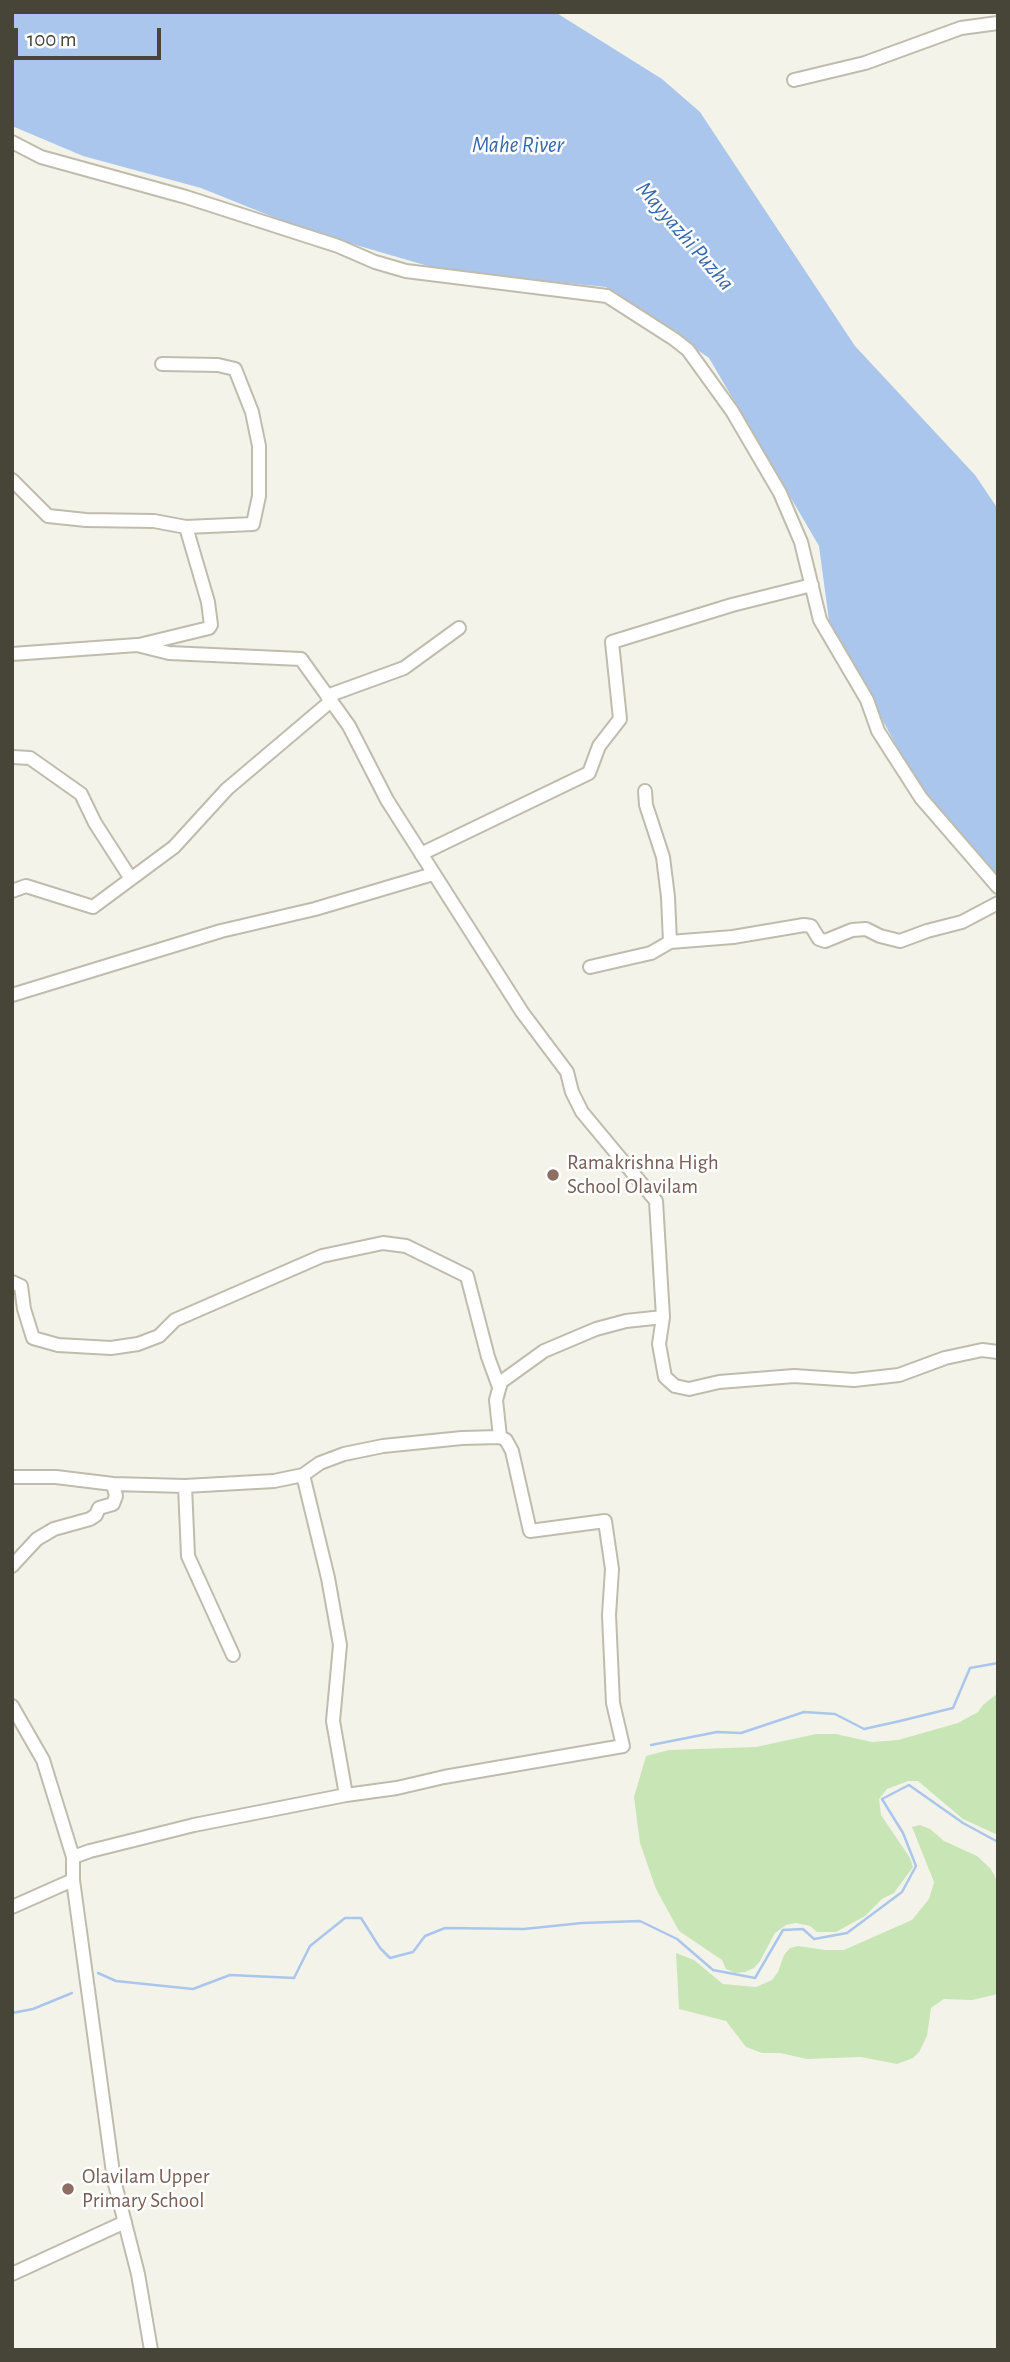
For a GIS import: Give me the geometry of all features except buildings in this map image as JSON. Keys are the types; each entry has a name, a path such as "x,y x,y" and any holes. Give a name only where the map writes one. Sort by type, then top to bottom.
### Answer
{"street":[{"path":"794,80 865,63 961,28 998,23"},
{"path":"12,142 41,157 186,197 406,271 607,296 688,350 733,411 780,493 801,541 820,620 867,701 878,731 921,798 998,887"},
{"path":"12,480 48,516 86,520 154,521 186,527 253,524 259,496 259,446 250,405 235,369 218,365 162,364"},
{"path":"12,654 136,645 209,628 211,625 208,602 186,527"},
{"path":"421,854 589,773 599,746 620,719 612,642 732,605 812,585"},
{"path":"12,891 26,886 93,907 174,847 227,789 329,698 404,667 459,628"},
{"path":"136,645 169,653 301,659 349,726 387,800 433,874 522,1012 567,1072 572,1092 582,1112 656,1201 663,1317 659,1344 665,1377 675,1387 689,1389 719,1382 794,1376 854,1380 899,1375 945,1358 982,1350 998,1352"},
{"path":"12,757 30,758 81,794 95,823 131,878"},
{"path":"645,791 649,816 663,857 670,942"},
{"path":"12,995 221,931 314,909 433,874"},
{"path":"590,967 652,953 670,942 733,937 804,925 811,926 819,939 825,941 852,930 866,929 900,941 962,922 998,903"},
{"path":"12,1282 21,1286 24,1309 33,1338 58,1345 111,1348 138,1344 159,1336 175,1320 322,1256 383,1243 406,1246 467,1276 488,1357 499,1387"},
{"path":"500,1437 496,1400 500,1382 544,1350 570,1339 626,1321 663,1317"},
{"path":"12,1477 185,1486 274,1481 303,1475 320,1463 344,1454 383,1446 500,1437 506,1440 512,1451 530,1531 605,1521 612,1569 610,1615 613,1703 623,1746 194,1825 150,1838 117,1843 73,1857"},
{"path":"303,1475 341,1645 332,1721 346,1795"},
{"path":"12,1566 37,1539 54,1529 90,1519 96,1515 99,1508 113,1504 116,1496 113,1484"},
{"path":"185,1486 188,1556 233,1654"},
{"path":"12,1706 43,1760 73,1857 73,1880 114,2180 138,2274 151,2350"},
{"path":"12,1907 73,1880"},
{"path":"12,2273 125,2222"}],"green space":[{"path":"998,1693 998,1835 963,1819 918,1781 908,1781 887,1789 879,1799 881,1815 910,1858 913,1867 894,1893 882,1899 865,1916 836,1932 817,1932 810,1926 796,1923 786,1925 775,1933 754,1968 735,1973 726,1969 722,1960 679,1931 656,1889 640,1843 634,1797 646,1756 669,1750 756,1747 816,1734 836,1734 872,1742 898,1740 958,1723 978,1712"},
{"path":"920,1825 930,1829 944,1841 977,1856 995,1876 998,1886 998,1994 972,2000 944,1999 931,2008 927,2036 919,2052 913,2058 897,2064 861,2057 807,2059 780,2053 762,2053 746,2047 726,2021 679,2009 676,1953 694,1960 723,1984 756,1987 772,1980 790,1948 798,1946 844,1950 912,1920 929,1899 934,1882 912,1827"}],"water":[{"name":"Mahe River","path":"12,12 555,12 662,79 700,112 855,346 975,475 998,509 998,876 924,797 829,621 819,546 709,358 606,287 445,271 308,231 201,188 83,156 12,126"}],"waterway":[{"path":"651,1745 717,1732 741,1733 804,1712 835,1714 864,1729 900,1721 953,1708 970,1668 998,1663"},
{"path":"98,1973 116,1981 193,1989 230,1975 294,1978 310,1946 345,1918 361,1918 380,1948 390,1958 413,1952 425,1936 445,1928 524,1929 640,1921 677,1939 713,1970 755,1978 783,1930 803,1929 814,1939 847,1933 902,1892 916,1866 903,1833 882,1799 909,1785 963,1823 998,1842"},
{"path":"12,2013 33,2009 72,1993"}],"place":[{"name":"Ramakrishna High School Olavilam","path":"553,1175"},
{"name":"Olavilam Upper Primary School","path":"68,2189"}],"water label":[{"name":"Mayyazhi Puzha","path":"685,236"}]}
